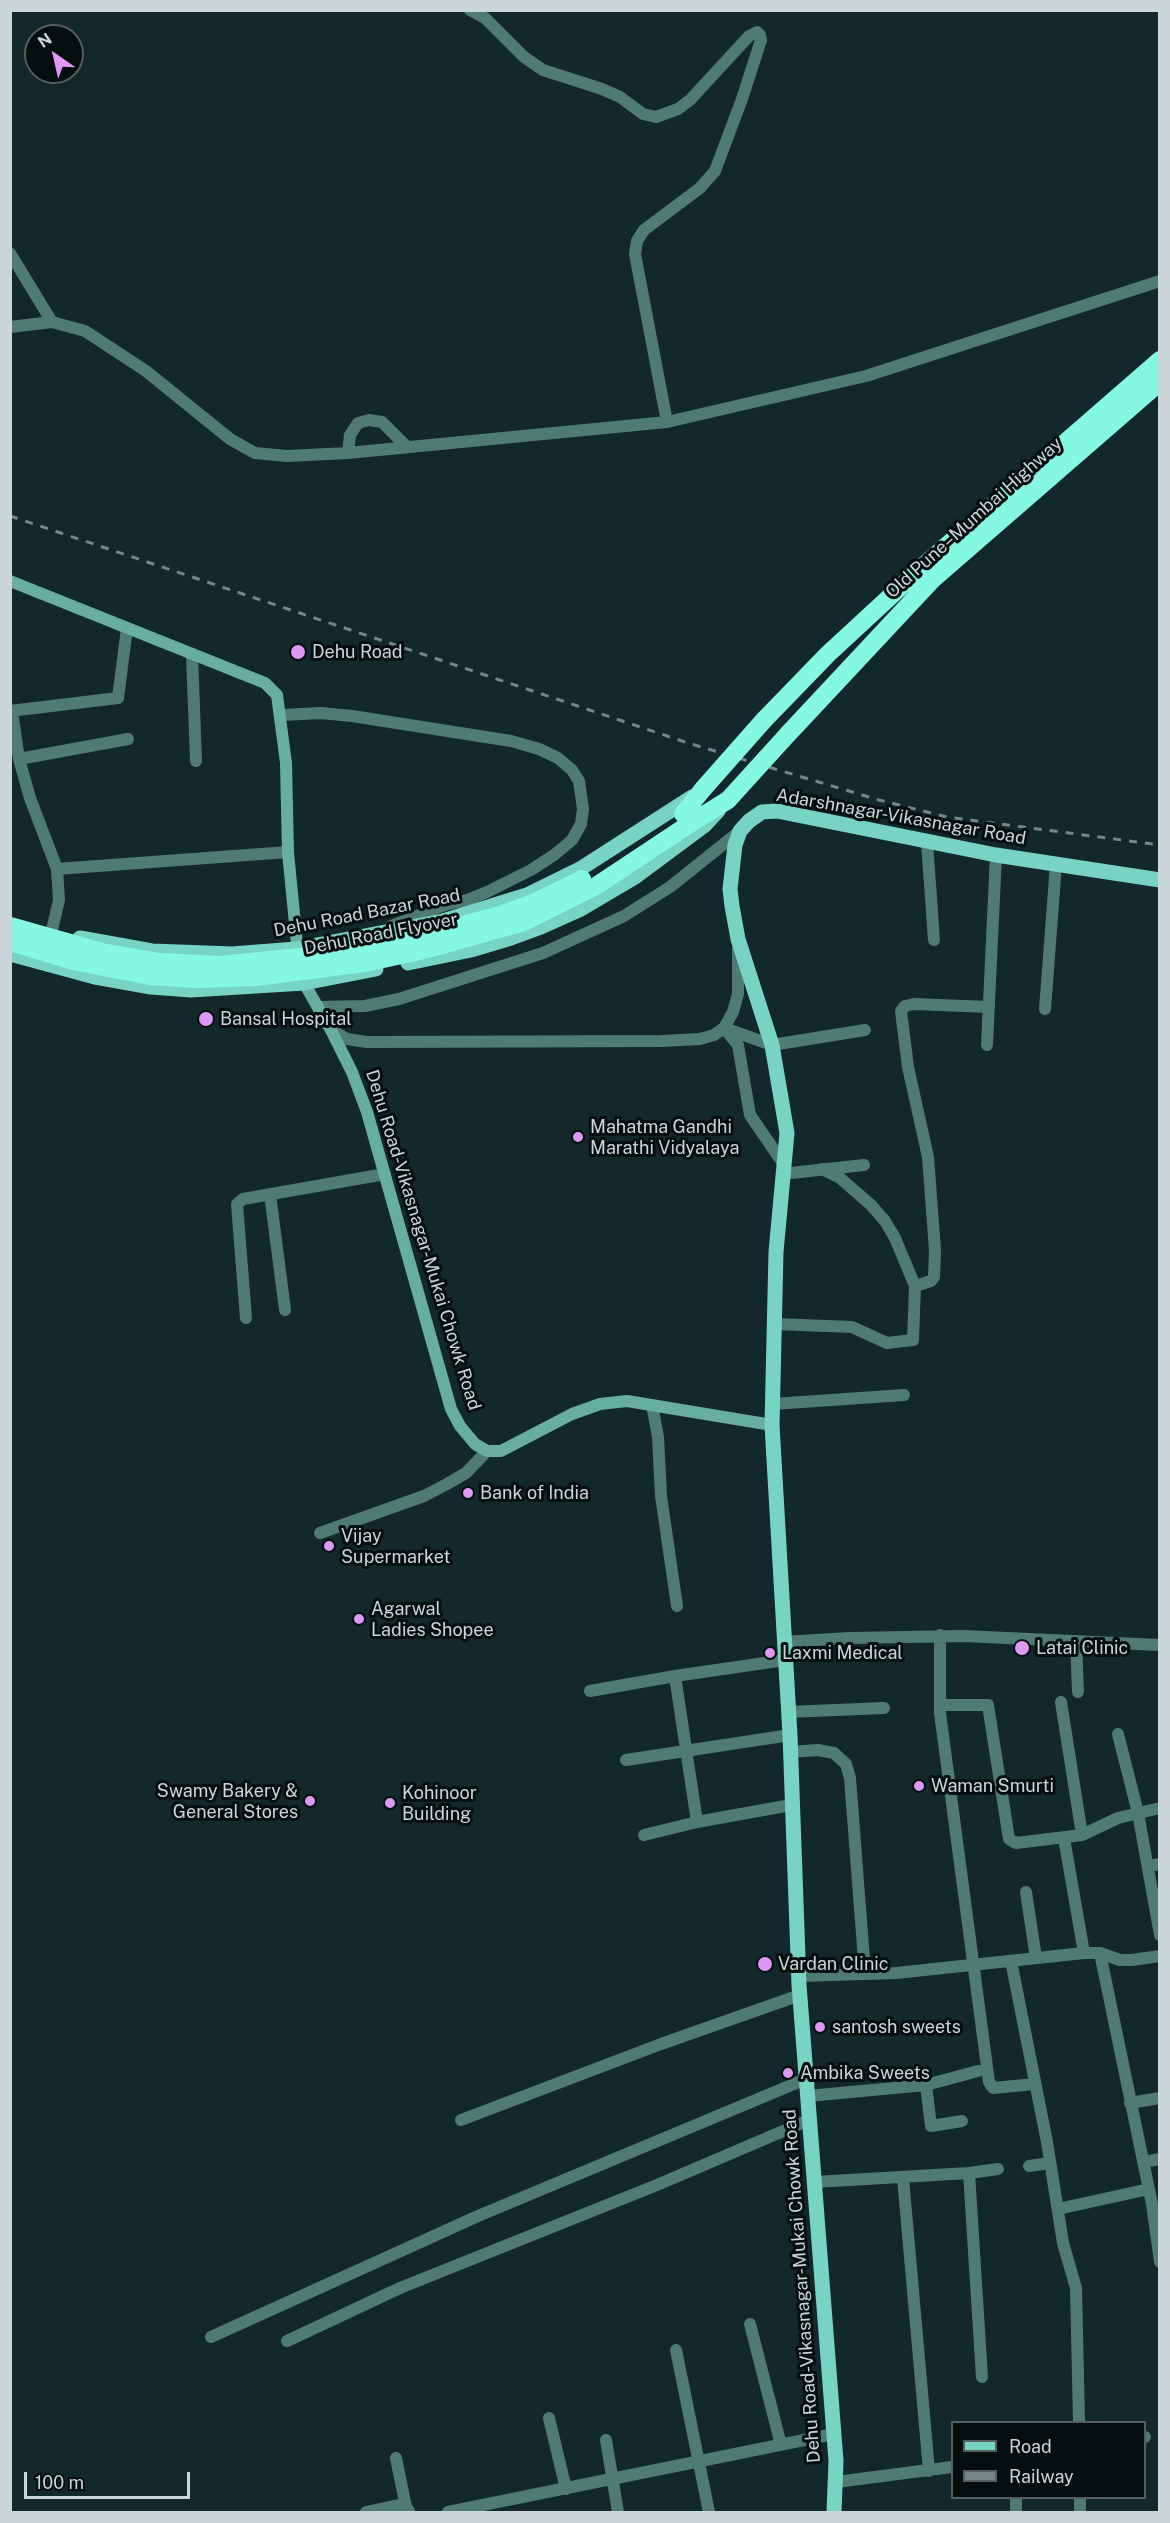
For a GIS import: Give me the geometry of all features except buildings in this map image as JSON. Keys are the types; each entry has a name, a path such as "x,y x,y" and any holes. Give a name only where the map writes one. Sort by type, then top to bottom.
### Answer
{"highway":[{"name":"Old Pune–Mumbai Highway","path":"764,720 920,569 1160,360"},
{"name":"Old Pune–Mumbai Highway","path":"728,800 932,580 1160,382"},
{"name":"Dehu Road Flyover","path":"10,942 73,961 150,976 197,980 256,977 365,963 424,950 524,922 596,886 687,819 703,789 764,720"},
{"name":"Dehu Road Flyover","path":"10,926 102,952 159,962 220,965 339,953 396,943 453,929 534,903 601,870 687,819 728,800"}],"main road":[{"name":"Dehu Road Bazar Road","path":"10,917 52,930 118,945 183,954 231,954 296,949 444,921 527,895 580,869 644,830 703,789"},
{"path":"10,954 84,974 152,987 229,989 304,983 471,950 541,927 601,899 705,825 728,800"},
{"name":"Adarshnagar-Vikasnagar Road","path":"740,831 762,812 777,811 996,855 1160,880"},
{"path":"740,831 731,866 730,889 738,939 772,1045 787,1133 776,1252 772,1425"},
{"name":"Dehu Road-Vikasnagar-Mukai Chowk Road","path":"772,1425 790,1752 800,1995 834,2434 836,2482 834,2512"}],"street":[{"path":"470,10 485,18 524,57 543,70 602,89 620,97 643,114 656,117 678,110 749,36 757,32 760,35 761,40 742,99 715,171 700,188 644,230 637,241 635,255 668,422"},
{"path":"10,254 52,322"},
{"path":"10,327 52,322 85,331 146,371 218,430 255,453 287,456 348,453 668,422 866,376 1160,281"},
{"path":"348,453 350,435 358,423 369,420 382,422 407,447"},
{"name":"Dehu Road-Vikasnagar-Mukai Chowk Road","path":"10,581 271,686 278,695 286,763 288,852 296,949 304,983 352,1072 367,1112 451,1409 460,1426 475,1444 488,1451"},
{"path":"52,930 58,900 57,869 35,814 19,759 11,711 118,698 127,628"},
{"path":"192,654 196,761"},
{"path":"282,715 321,713 352,716 511,741 539,749 558,758 572,770 579,781 583,809 581,824 572,840 554,855 531,870 487,892 445,905 367,935"},
{"path":"19,759 128,738"},
{"path":"318,1007 365,1006 399,999 543,953 633,910 670,887 740,831"},
{"path":"927,842 934,940"},
{"path":"57,869 288,852"},
{"path":"987,1045 996,855"},
{"path":"1046,1009 1056,864"},
{"path":"331,1030 348,1039 367,1042 685,1041 714,1035 724,1028 733,1012 738,994 738,939"},
{"path":"915,1286 931,1281 934,1276 935,1250 928,1157 908,1067 901,1011 905,1006 914,1004 989,1007"},
{"path":"724,1028 772,1045 865,1030"},
{"path":"724,1028 738,1045 750,1114 783,1169 822,1169 864,1165"},
{"path":"775,1324 852,1327 887,1343 913,1340 915,1286 895,1238 885,1221 871,1205 840,1178 822,1169"},
{"path":"246,1318 237,1204 243,1198 385,1174"},
{"path":"270,1194 285,1310"},
{"path":"773,1404 904,1395"},
{"path":"320,1533 424,1496 466,1473 488,1451 501,1451 572,1414 600,1404 627,1401 772,1425"},
{"path":"652,1405 658,1437 661,1496 677,1606"},
{"path":"784,1642 940,1635 1160,1645"},
{"path":"940,1635 940,1705 973,1965 991,2085 993,2088 999,2088 1035,2084"},
{"path":"1076,1641 1077,1692"},
{"path":"590,1691 785,1660"},
{"path":"675,1676 697,1822"},
{"path":"1061,1702 1082,1834"},
{"path":"940,1705 987,1706 1009,1839 1016,1843 1082,1834 1118,1818 1160,1808"},
{"path":"788,1712 884,1708"},
{"path":"1118,1734 1154,1865 1160,1935"},
{"path":"626,1760 789,1735"},
{"path":"790,1752 818,1750 834,1754 846,1764 850,1778 865,1973"},
{"path":"644,1835 697,1822 792,1805"},
{"path":"1064,1838 1084,1953"},
{"path":"1026,1892 1036,1958"},
{"path":"799,1976 896,1973 1084,1953 1100,1953 1126,1960 1160,1956"},
{"path":"1100,1953 1149,2189 1156,2203 1160,2262"},
{"path":"1011,1961 1065,2253 1076,2288 1079,2421"},
{"path":"462,2120 661,2044 800,1995"},
{"path":"807,2096 926,2085 978,2071"},
{"path":"211,2337 478,2216 600,2167 806,2079"},
{"path":"926,2085 931,2126 962,2121"},
{"path":"1130,2103 1160,2098"},
{"path":"287,2341 400,2288 657,2185 809,2120"},
{"path":"1143,2162 1160,2159"},
{"path":"1029,2166 1050,2163"},
{"path":"815,2182 903,2178 998,2169"},
{"path":"969,2173 982,2377"},
{"path":"903,2178 929,2471"},
{"path":"1058,2209 1149,2189"},
{"path":"750,2324 781,2445"},
{"path":"676,2350 709,2512"},
{"path":"549,2418 566,2488"},
{"path":"448,2512 700,2463 834,2434"},
{"path":"606,2440 618,2512"},
{"path":"396,2458 408,2510"},
{"path":"836,2482 951,2467"},
{"path":"366,2512 402,2504 408,2510"}],"railway":[{"path":"10,516 688,743 879,800 947,817 1160,845"}],"place":[{"name":"Dehu Road","path":"298,652"},
{"name":"Bansal Hospital","path":"206,1019"},
{"name":"Mahatma Gandhi Marathi Vidyalaya","path":"578,1137"},
{"name":"Bank of India","path":"468,1493"},
{"name":"Vijay Supermarket","path":"329,1546"},
{"name":"Agarwal Ladies Shopee","path":"359,1619"},
{"name":"Latai Clinic","path":"1022,1648"},
{"name":"Laxmi Medical","path":"770,1653"},
{"name":"Waman Smurti","path":"919,1786"},
{"name":"Swamy Bakery & General Stores","path":"310,1801"},
{"name":"Kohinoor Building","path":"390,1803"},
{"name":"Vardan Clinic","path":"765,1964"},
{"name":"santosh sweets","path":"820,2027"},
{"name":"Ambika Sweets","path":"788,2073"}]}
